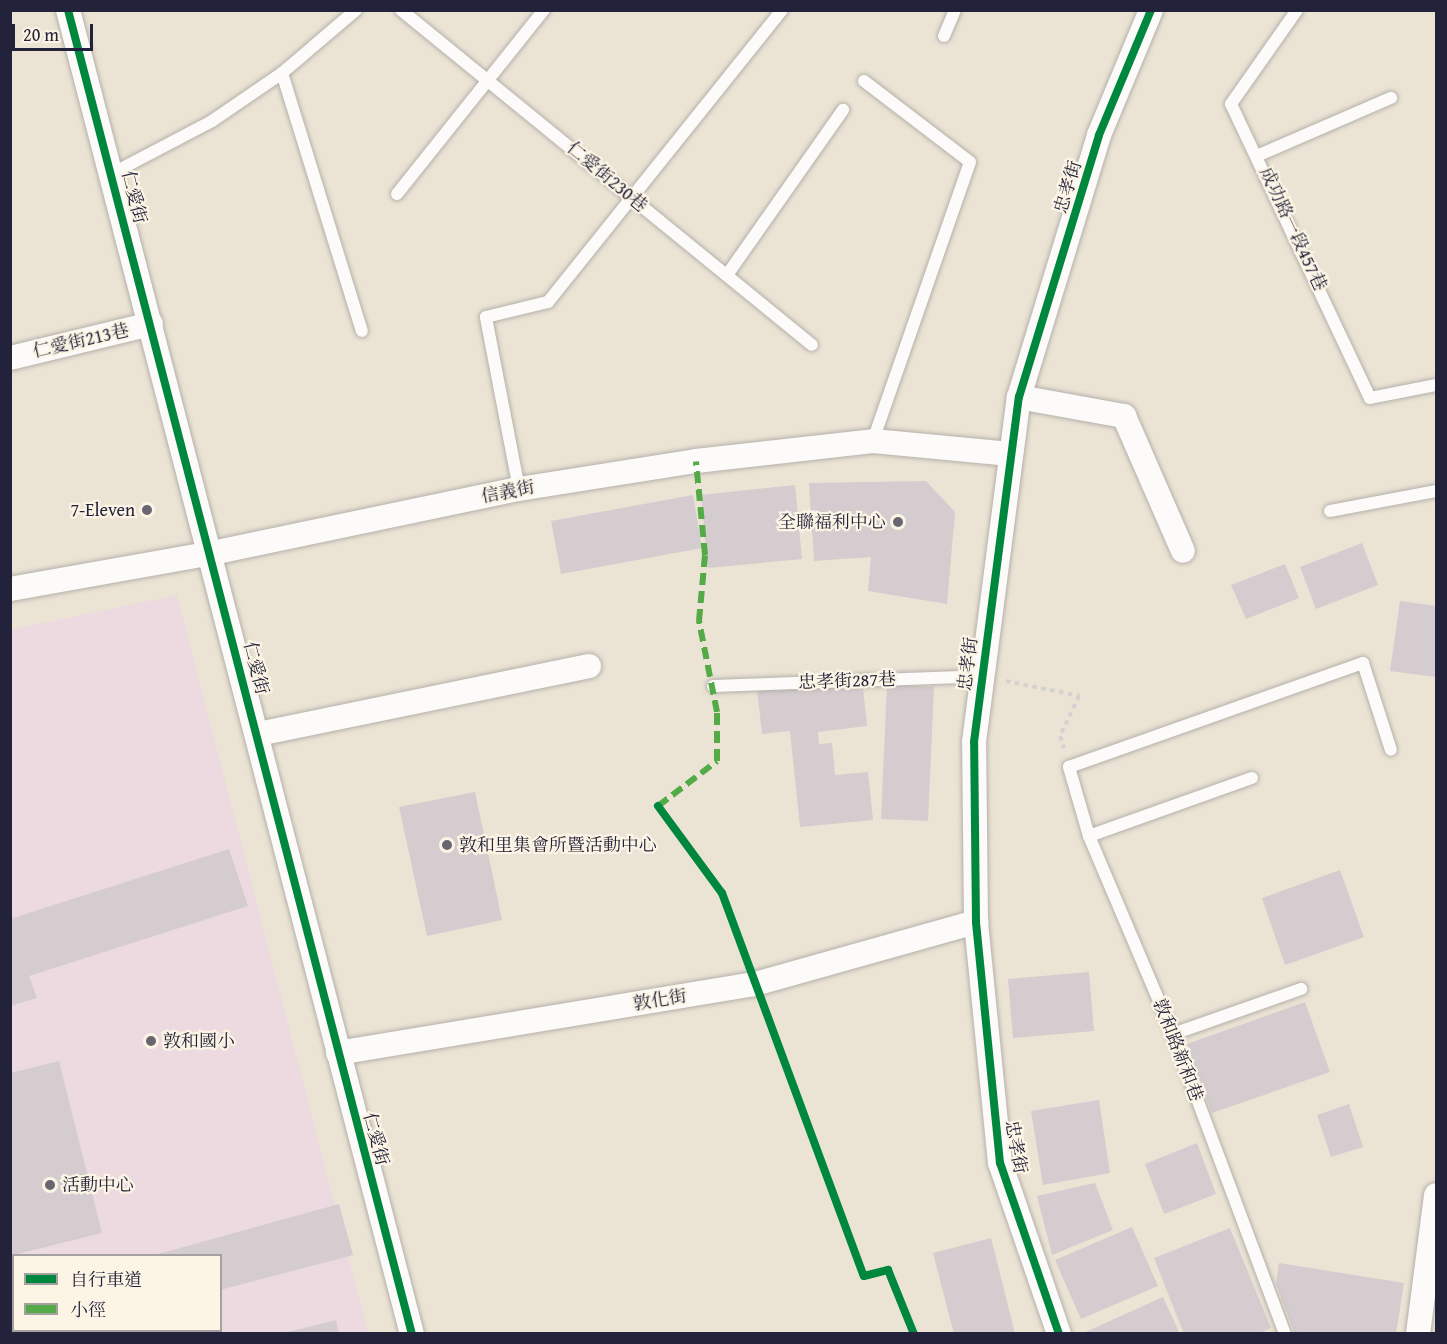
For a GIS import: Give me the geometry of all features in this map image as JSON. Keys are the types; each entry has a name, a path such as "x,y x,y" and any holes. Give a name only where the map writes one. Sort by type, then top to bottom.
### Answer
{"street":[{"name":"仁愛街","path":"68,10 212,554 338,1053 412,1334"},
{"name":"忠孝街","path":"1059,1334 1000,1162 976,922 974,742 1019,397 1100,135 1150,10"},
{"name":"仁愛街213巷","path":"10,358 151,324"},
{"path":"1019,397 1124,416 1183,551"},
{"name":"信義街","path":"10,589 212,554 519,489 873,441 1010,454"},
{"path":"258,734 589,666"},
{"name":"敦化街","path":"338,1053 756,984 976,922"},
{"path":"1418,1334 1437,1195"}],"lane":[{"path":"113,173 212,121 282,73 356,10"},
{"name":"仁愛街230巷","path":"401,10 489,78 812,345"},
{"path":"397,194 544,10"},
{"path":"519,489 486,317 548,302 633,199 782,10"},
{"path":"944,36 955,10"},
{"name":"成功路一段457巷","path":"1297,10 1231,104 1259,155 1370,398 1437,385"},
{"path":"282,73 362,331"},
{"path":"864,81 970,162 873,441"},
{"path":"1259,155 1391,98"},
{"path":"727,274 843,110"},
{"path":"1330,511 1437,491"},
{"path":"1070,766 1363,663 1391,750"},
{"name":"忠孝街287巷","path":"713,686 982,676"},
{"name":"敦和路新和巷","path":"1070,766 1089,836 1173,1034 1285,1334"},
{"path":"1089,836 1252,778"},
{"path":"1173,1034 1301,989"}],"path":[{"path":"982,676 1078,696 1060,736 1070,766"}],"shaded area":[{"name":"敦和國小","path":"177,595 368,1333 11,1333 10,630"}],"building":[{"path":"926,481 955,512 947,604 868,591 871,557 814,561 809,483"},
{"path":"795,485 802,559 708,568 701,495"},
{"path":"693,495 702,548 561,574 551,521"},
{"path":"1362,543 1378,585 1316,609 1300,567"},
{"path":"1285,564 1299,598 1246,619 1231,585"},
{"path":"1400,601 1436,606 1436,677 1390,671"},
{"path":"862,677 867,726 818,732 819,744 832,743 835,775 868,772 873,820 800,827 790,731 762,734 757,688"},
{"path":"887,685 934,687 928,821 881,819"},
{"name":"敦和里集會所暨活動中心","path":"475,792 502,920 427,936 399,807"},
{"path":"229,849 248,906 29,976 37,998 10,1006 10,919"},
{"path":"1340,870 1364,937 1285,965 1262,898"},
{"path":"1089,972 1094,1031 1013,1038 1008,979"},
{"path":"1305,1002 1330,1072 1212,1113 1187,1044"},
{"name":"活動中心","path":"59,1061 102,1233 10,1256 10,1073"},
{"path":"1099,1100 1110,1173 1043,1185 1031,1111"},
{"path":"1349,1104 1363,1147 1331,1157 1317,1115"},
{"path":"1197,1143 1216,1194 1164,1214 1145,1164"},
{"path":"1095,1183 1113,1230 1052,1255 1037,1196"},
{"path":"339,1204 353,1255 222,1289 222,1254 158,1254"},
{"path":"1132,1227 1158,1286 1081,1319 1055,1260"},
{"path":"1230,1228 1271,1328 1258,1334 1184,1334 1154,1258"},
{"path":"991,1238 1015,1334 954,1334 933,1253"},
{"path":"1279,1263 1404,1283 1396,1334 1295,1334 1276,1284"},
{"path":"1163,1297 1180,1334 1081,1334"},
{"path":"336,1320 339,1334 284,1334 284,1333"},
{"path":"15,1332 50,1332 15,1334"}],"marked path":[{"path":"658,806 717,761 717,712 699,621 705,555 696,461"}],"cycle path":[{"path":"68,10 412,1334"},
{"path":"1059,1334 1000,1163 976,922 974,742 1019,397 1099,135 1151,10"},
{"path":"658,806 722,893 864,1276 888,1270 914,1334"}],"place":[{"name":"7-Eleven","path":"147,510"},
{"name":"全聯福利中心","path":"898,522"},
{"name":"敦和里集會所暨活動中心","path":"447,845"},
{"name":"敦和國小","path":"151,1041"},
{"name":"活動中心","path":"50,1185"}]}
